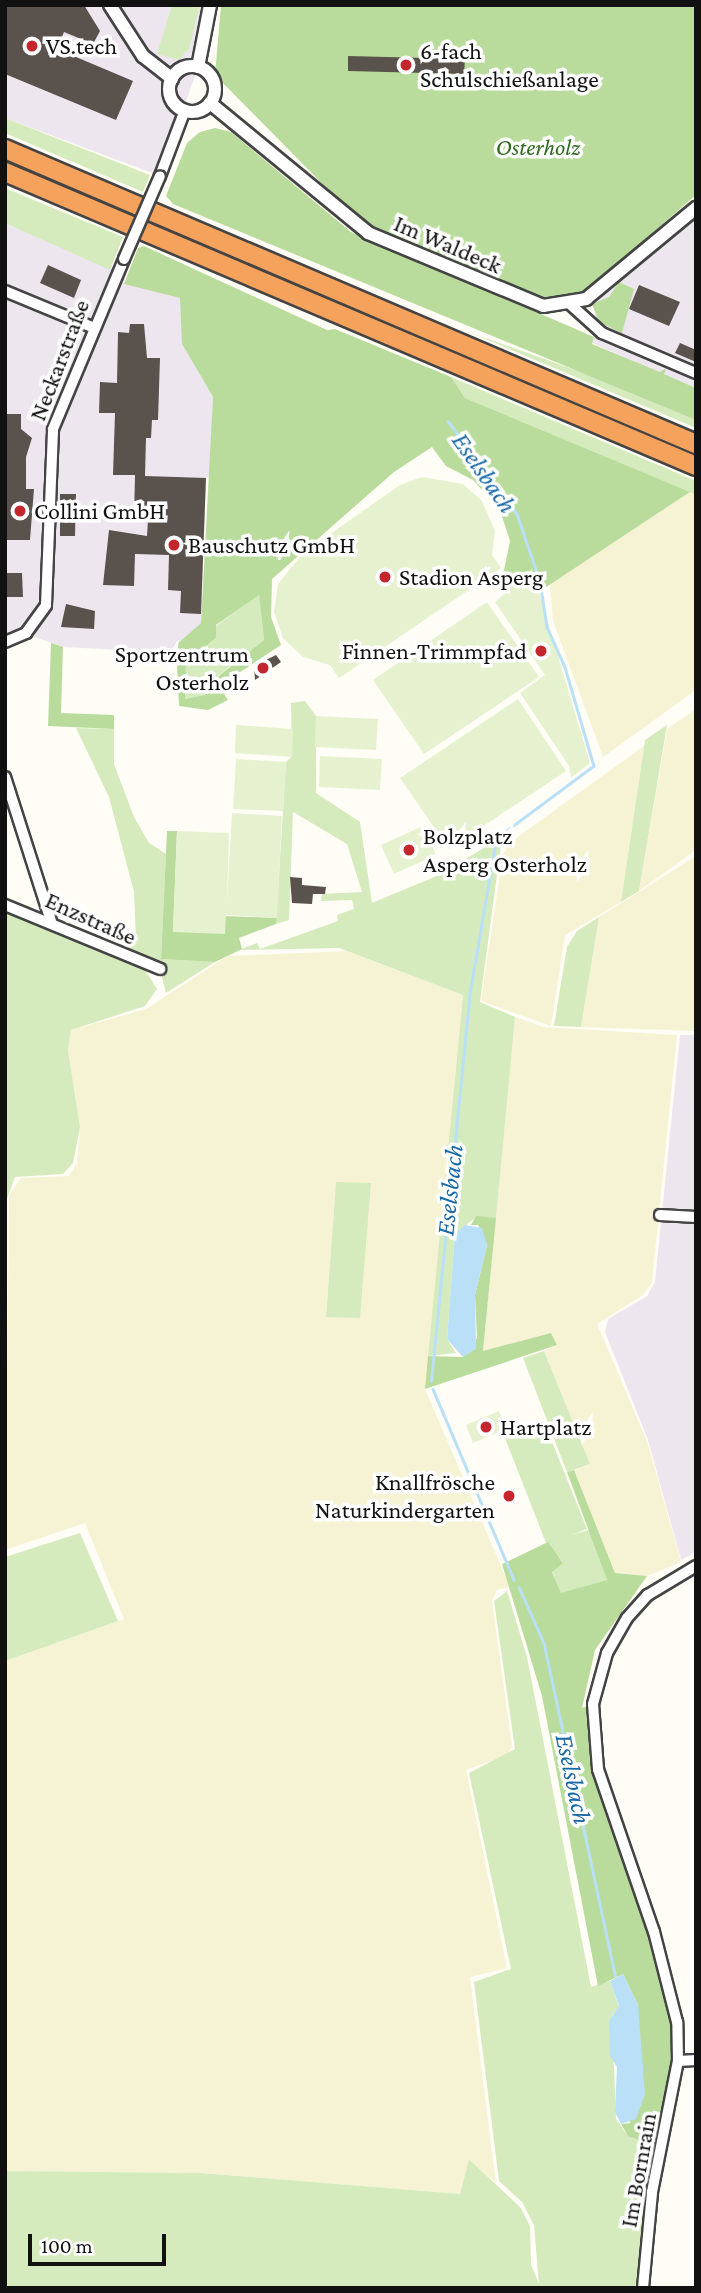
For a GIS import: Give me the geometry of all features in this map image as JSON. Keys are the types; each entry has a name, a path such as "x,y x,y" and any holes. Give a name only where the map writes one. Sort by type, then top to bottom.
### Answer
{"highway":[{"path":"5,149 696,444"},
{"path":"5,172 696,466"}],"street":[{"path":"110,5 144,56 172,79"},
{"path":"198,67 210,5"},
{"path":"186,67 198,67 213,79 210,103 185,110 170,94 172,79 186,67"},
{"name":"Im Waldeck","path":"210,103 368,233 544,306 571,305"},
{"name":"Neckarstraße","path":"5,642 26,634 41,617 48,596 54,426 92,327 160,176 185,110"},
{"path":"696,208 598,291 571,305 602,333 696,373"},
{"path":"5,292 92,327"},
{"path":"5,777 51,921"},
{"name":"Enzstraße","path":"5,905 51,921 160,969"},
{"path":"660,1215 696,1217"},
{"name":"Im Bornrain","path":"643,2288 652,2192 678,2061 667,1972 602,1783 592,1717 598,1680 615,1635 648,1595 696,1566"},
{"path":"678,2061 696,2060"}],"shaded area":[{"path":"5,5 210,5 198,67 160,176 5,118"},
{"path":"696,208 696,388 664,374 663,367 661,373 592,343 598,291"},
{"path":"5,223 125,275 124,283 180,298 184,304 182,344 213,397 211,477 206,477 201,623 176,645 170,658 162,652 63,647 26,634 5,642"},
{"path":"690,492 696,495 696,690 603,757 553,621 550,584"},
{"path":"696,709 696,850 639,891 667,729"},
{"path":"644,746 621,902 565,935 551,1026 481,1001 504,847"},
{"path":"696,856 696,1031 581,1027 599,917"},
{"path":"346,951 463,995 425,1389 510,1587 497,1590 492,1601 512,1747 507,1755 466,1770 507,1968 470,1977 496,2183 469,2159 460,2194 201,2173 5,2171 5,1661 124,1619 85,1523 5,1550 9,1196 21,1178 69,1176 77,1164 80,1127 68,1050 71,1030 146,1009 228,956","holes":["336,1182 360,1317 326,1316"]},
{"path":"515,1017 543,1027 677,1035 652,1282 643,1295 597,1324 647,1441 681,1562 647,1576 615,1573 574,1470 590,1464 544,1351 557,1345 483,1351"},
{"path":"680,1035 696,1035 696,1552 681,1560 648,1440 605,1332 608,1319 647,1296 655,1282"}],"green space":[{"path":"172,5 200,5 189,49 179,60 157,54"},
{"name":"Osterholz","path":"221,5 696,5 696,195 580,296 558,303 540,299 365,227 215,75"},
{"path":"5,118 150,175 143,192 5,133"},
{"path":"215,128 231,132 351,232 594,337 592,344 660,372 666,368 664,374 696,388 696,420 173,204 166,196 187,143 200,132"},
{"path":"5,188 123,237 110,270 5,223"},
{"path":"144,246 327,330 335,329 451,377 465,398 690,492 519,605 502,580 510,541 500,510 473,480 446,466 432,447 394,472 272,579 271,617 281,645 219,686 228,700 208,710 179,706 176,645 201,623 213,397 182,344 180,298 124,284 138,248","holes":["259,595 264,640 210,683 205,695 185,699 186,662 216,638 216,625"]},
{"path":"619,282 634,289 622,333 599,322 592,304 609,297"},
{"path":"469,332 634,391 696,420 696,428"},
{"path":"451,377 696,481 696,495 465,398"},
{"name":"Stadion Asperg","path":"422,477 463,484 482,501 495,531 492,555 501,568 339,678 330,665 303,657 283,638 274,612 278,584 303,553 400,485"},
{"name":"Finnen-Trimmpfad","path":"532,569 590,763 571,778 569,766 520,693 545,675 495,602"},
{"path":"259,594 264,640 210,682 205,695 185,699 186,662 216,638 216,626"},
{"path":"487,602 539,677 424,754 373,680"},
{"path":"51,643 63,647 61,713 114,715 114,729 48,726"},
{"path":"518,699 566,771 449,849 400,778"},
{"path":"305,701 316,716 316,793 360,822 372,903 439,875 502,837 480,1002 515,1017 496,1218 476,1217 455,1234 447,1339 456,1353 428,1356 463,995 339,948 239,950 257,943 260,949 338,921 337,915 354,909 352,900 321,901 322,894 362,892 347,844 293,812 289,920 276,924 286,762 292,756 291,703"},
{"path":"316,716 378,719 376,750 315,747"},
{"path":"236,725 293,729 292,757 235,753"},
{"path":"667,725 639,891 621,902 645,740"},
{"path":"76,728 114,729 114,764 134,817 149,843 166,854 161,959 215,962 166,993 160,969 115,951 136,939 134,892 109,797"},
{"path":"320,756 382,759 380,790 319,787"},
{"path":"236,759 286,762 283,811 233,809"},
{"path":"232,813 282,816 277,918 226,915 225,934 173,932 177,831 229,833 227,902"},
{"name":"Bolzplatz Asperg Osterholz","path":"423,826 436,855 394,874 381,845"},
{"path":"167,831 177,831 173,932 225,916 277,918 276,924 239,938 242,949 215,962 161,959"},
{"path":"5,905 51,921 144,968 157,989 145,1006 71,1030 68,1050 80,1127 73,1163 63,1174 15,1177 5,1204"},
{"path":"599,917 581,1027 554,1026 567,947 577,931"},
{"path":"336,1182 371,1183 360,1318 326,1317"},
{"path":"476,1216 496,1218 483,1351 551,1333 557,1345 425,1389 428,1356 463,1357 477,1338 475,1295 487,1245 478,1225 471,1225"},
{"path":"544,1351 590,1464 567,1472 523,1358"},
{"name":"Hartplatz","path":"499,1411 506,1429 473,1443 466,1425"},
{"path":"544,1422 587,1529 571,1535 589,1530 607,1580 561,1594 552,1571 563,1562 546,1543 505,1438"},
{"path":"574,1470 615,1573 647,1576 595,1650 582,1708 593,1704 594,1747 677,2022 666,2128 645,2142 628,2136 621,2124 630,2123 638,2005 623,1974 598,1986 542,1696 502,1564 548,1542 563,1563 552,1572 561,1593 607,1580 567,1472"},
{"path":"80,1533 118,1621 5,1661 5,1557"},
{"path":"507,1591 527,1657 591,1987 610,1981 619,2007 612,2016 616,2119 628,2136 666,2128 652,2192 643,2288 5,2288 5,2171 201,2173 460,2194 469,2159 521,2208 530,2226 531,2265 539,2284 534,2225 522,2202 499,2181 474,1982 511,1969 469,1773 515,1749 494,1601"}],"water":[{"path":"465,1225 482,1228 487,1245 475,1295 476,1349 463,1357 447,1339 455,1234"},
{"path":"623,1974 638,2005 645,2094 636,2119 621,2124 615,2112 617,2067 610,2056 609,2021 619,2006 610,1981"}],"building":[{"path":"5,5 84,5 100,31 93,44 64,32 57,49 133,81 116,120 5,74"},
{"name":"6-fach Schulschießanlage","path":"348,56 465,59 464,74 348,71"},
{"path":"48,265 81,280 74,298 40,283"},
{"path":"639,285 680,302 669,326 629,309"},
{"path":"130,324 144,324 147,358 160,358 158,420 152,420 151,438 146,438 145,476 206,478 201,614 180,613 181,591 168,590 169,555 135,554 134,586 103,585 109,530 147,536 148,519 134,519 135,475 113,475 115,413 99,413 100,382 117,383 118,332 129,333"},
{"path":"680,343 696,350 696,362 675,353"},
{"path":"5,414 21,414 21,429 32,438 26,457 26,489 34,489 30,540 5,540"},
{"path":"60,494 76,494 75,536 60,536"},
{"path":"5,573 22,573 23,597 5,597"},
{"path":"66,604 95,611 94,629 61,627"},
{"name":"Sportzentrum Osterholz","path":"276,655 281,662 255,680 254,666"},
{"path":"290,877 302,878 302,885 326,887 325,894 313,894 312,904 292,903"}],"waterway":[{"name":"Eselsbach","path":"448,421 517,514 540,581 547,627 565,667 594,766 496,839"},
{"name":"Eselsbach","path":"469,997 495,845"},
{"name":"Eselsbach","path":"431,1381 469,998"},
{"name":"Eselsbach","path":"433,1389 514,1580"},
{"name":"Eselsbach","path":"519,1587 544,1643 615,1975"}],"place":[{"name":"VS.tech","path":"32,46"},
{"name":"6-fach Schulschießanlage","path":"406,65"},
{"name":"Collini GmbH","path":"20,511"},
{"name":"Bauschutz GmbH","path":"174,545"},
{"name":"Stadion Asperg","path":"385,577"},
{"name":"Finnen-Trimmpfad","path":"541,651"},
{"name":"Sportzentrum Osterholz","path":"263,668"},
{"name":"Bolzplatz Asperg Osterholz","path":"409,850"},
{"name":"Hartplatz","path":"486,1427"},
{"name":"Knallfrösche Naturkindergarten","path":"509,1496"}]}
